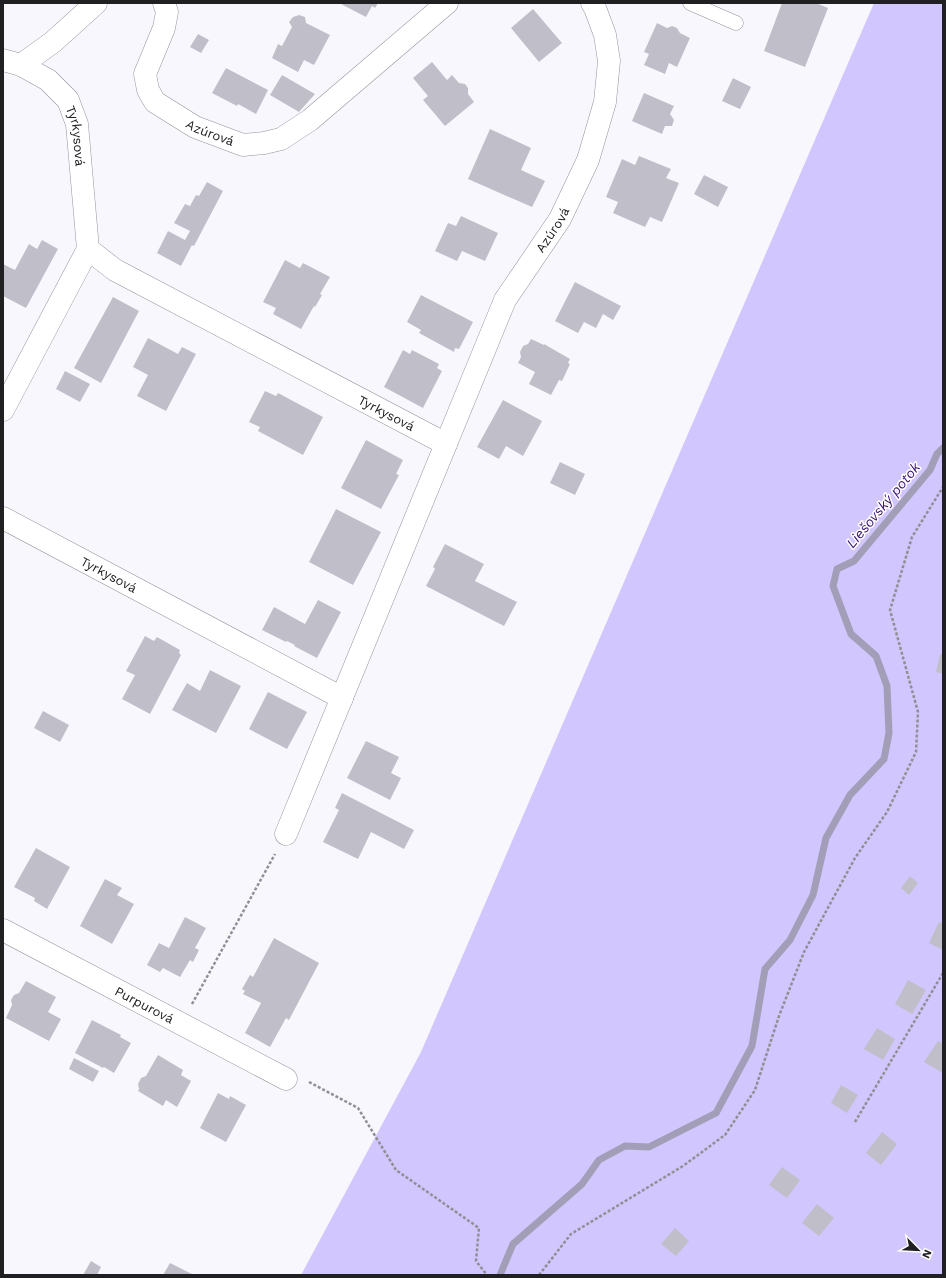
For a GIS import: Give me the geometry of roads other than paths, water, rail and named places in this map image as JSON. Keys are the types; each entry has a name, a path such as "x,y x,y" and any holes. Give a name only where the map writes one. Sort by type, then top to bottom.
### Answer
{"street":[{"path":"12,62 53,42 96,3"},
{"name":"Azúrová","path":"164,3 167,12 164,28 145,74 148,90 156,102 194,127 243,145 264,143 281,139 310,120 447,3"},
{"name":"Azúrová","path":"446,444 505,300 560,219 588,160 605,102 609,61 605,35 592,3"},
{"name":"Tyrkysová","path":"12,62 48,80 68,100 77,124 88,250 115,270 446,444"},
{"path":"3,410 88,250"},
{"path":"286,834 446,444"},
{"name":"Tyrkysová","path":"3,518 342,698"},
{"name":"Purpurová","path":"3,930 286,1079"}],"lane":[{"path":"690,3 736,23"}],"waterway":[{"name":"Liešovský potok","path":"500,1275 513,1244 582,1184 599,1160 625,1146 649,1147 716,1113 752,1046 765,969 790,940 813,895 826,838 850,795 884,759 889,733 887,686 876,656 851,634 833,586 837,569 854,561 930,470 937,454 943,448"}]}
